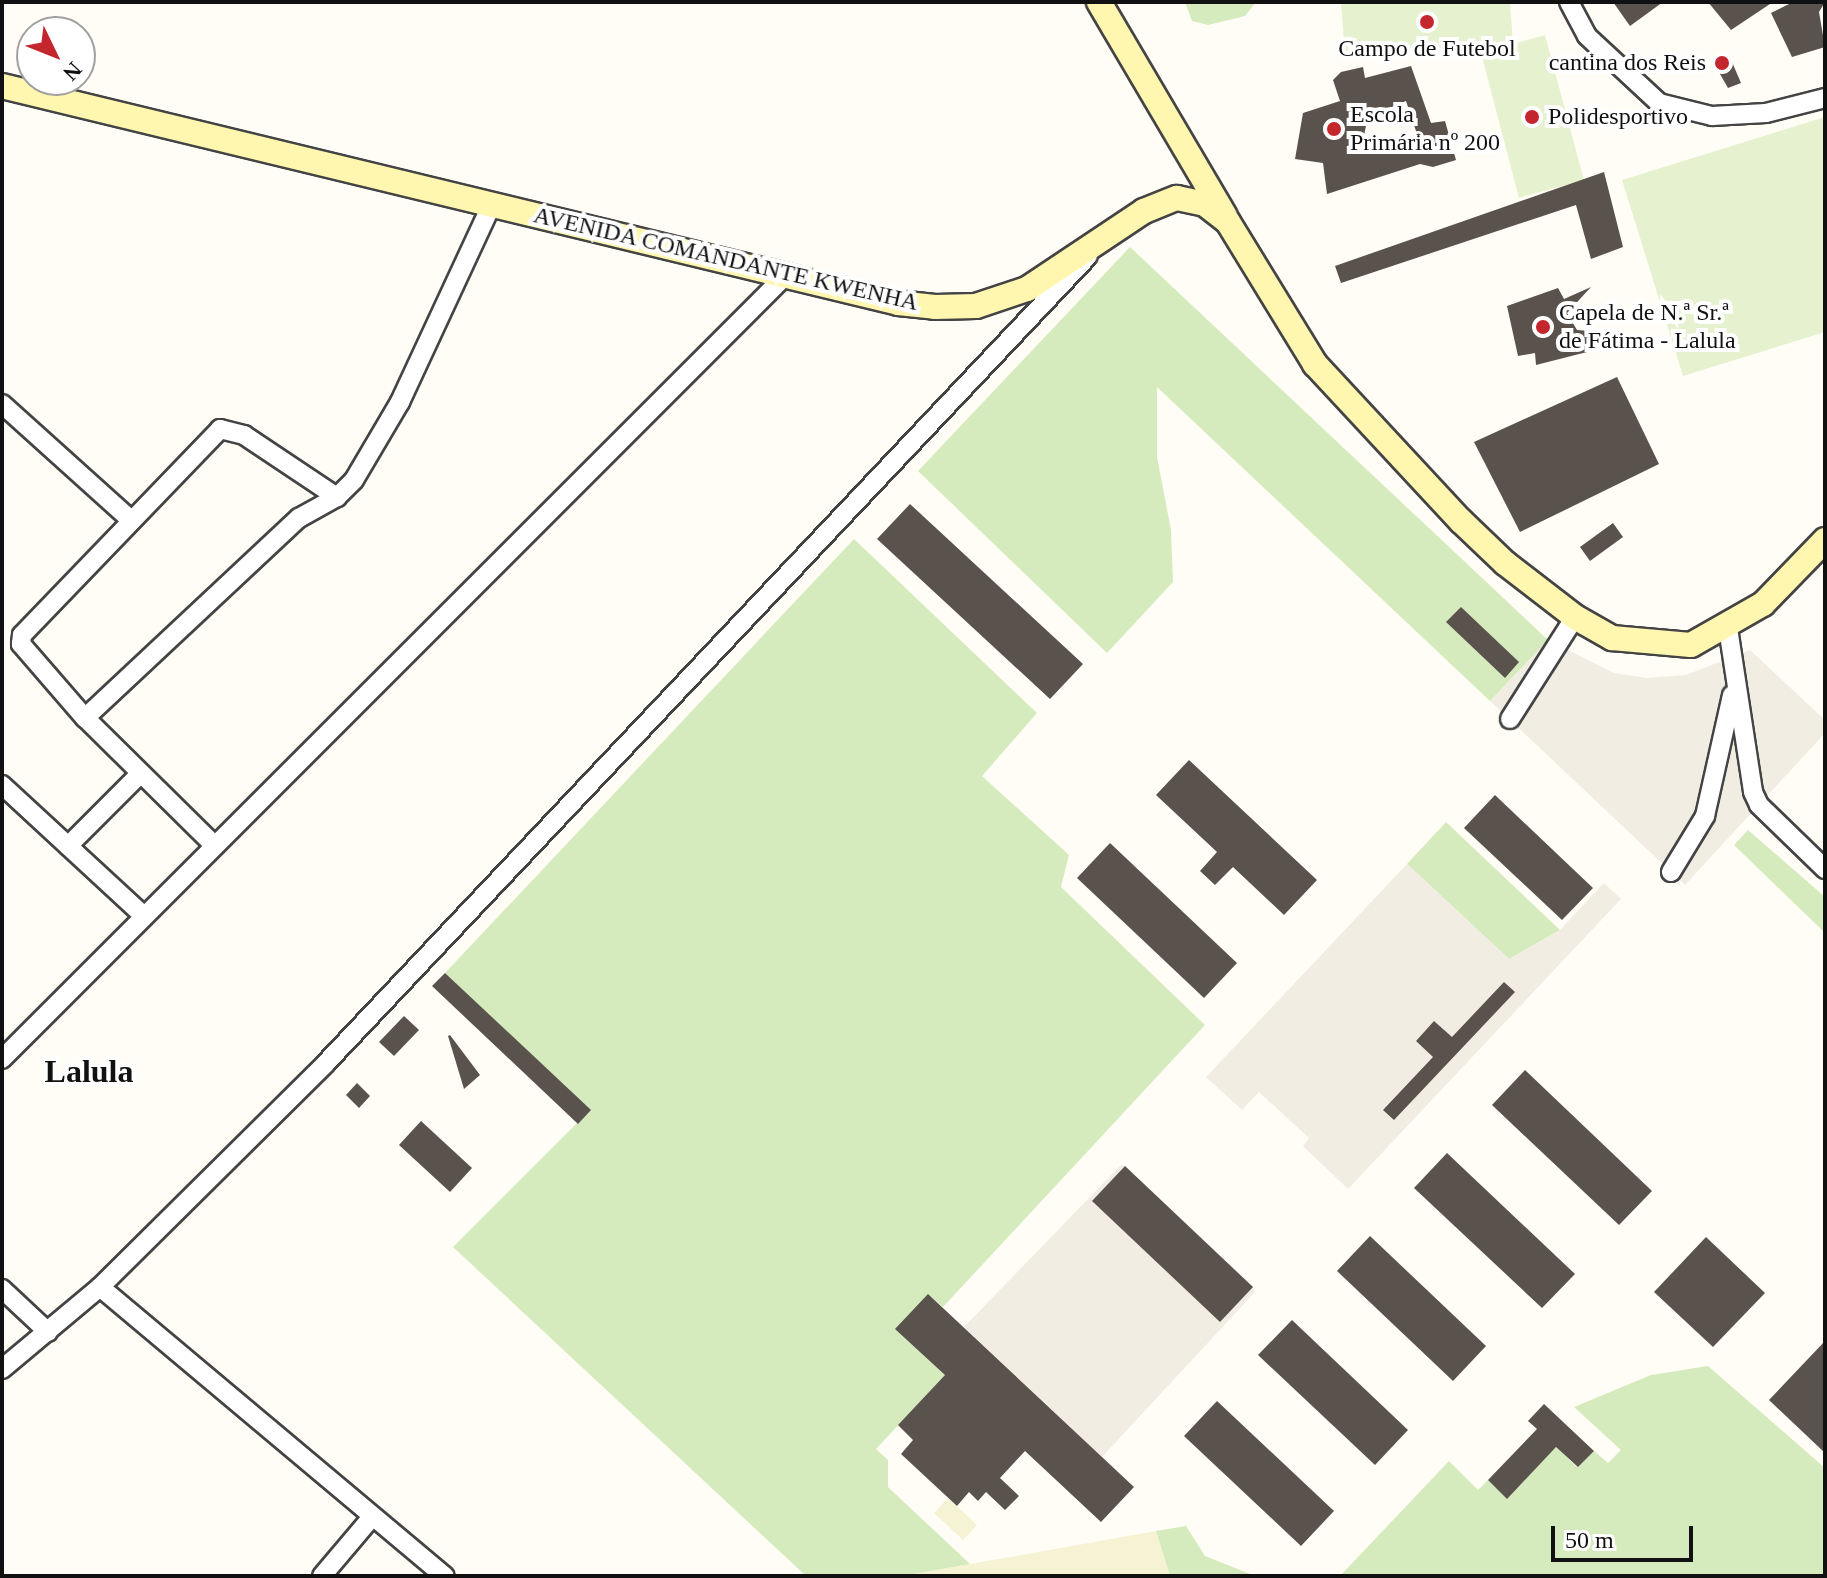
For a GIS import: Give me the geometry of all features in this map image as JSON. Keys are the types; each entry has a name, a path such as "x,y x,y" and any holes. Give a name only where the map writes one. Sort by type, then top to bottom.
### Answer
{"main road":[{"path":"1099,2 1228,222"},
{"name":"AVENIDA COMANDANTE KWENHA","path":"2,86 898,303 976,306 1027,289 1144,211 1177,198 1205,204 1228,222 1315,364 1461,521 1575,617 1612,638 1691,645 1728,628 1763,604 1825,540"}],"street":[{"path":"1569,2 1587,36 1659,103 1712,116 1766,113 1825,98"},
{"path":"85,718 299,518 337,497 354,480 400,402 492,204"},
{"path":"5,1371 100,1287 325,1064 1103,240"},
{"path":"2,1059 785,276"},
{"path":"2,404 131,520"},
{"path":"214,845 85,718 21,644 22,635 209,437 228,428 337,497"},
{"path":"1510,719 1575,617"},
{"path":"1728,628 1753,792 1759,805 1825,869"},
{"path":"1671,872 1705,816 1736,672"},
{"path":"68,846 141,773"},
{"path":"2,785 144,916"},
{"path":"100,1287 442,1575"},
{"path":"2,1289 48,1332"},
{"path":"322,1576 371,1518"}],"shaded area":[{"path":"1548,640 1614,673 1647,678 1686,675 1750,650 1825,720 1825,733 1685,885 1490,701"},
{"path":"1407,864 1509,959 1560,930 1604,883 1621,899 1348,1189 1303,1146 1309,1138 1259,1092 1242,1110 1206,1077","holes":["1434,1021 1450,1036 1431,1055 1416,1041"]},
{"path":"1121,1165 1125,1166 1093,1201 1220,1321 1253,1287 1255,1292 1102,1457 964,1327"},
{"path":"948,1498 977,1525 963,1540 934,1513"},
{"path":"1156,1531 1170,1576 903,1576"}],"green space":[{"path":"1185,2 1256,2 1245,16 1208,25 1192,21"},
{"name":"Campo de Futebol","path":"1341,2 1510,2 1513,43 1345,55"},
{"name":"Polidesportivo","path":"1545,35 1584,180 1519,198 1481,53"},
{"path":"1825,117 1825,332 1683,376 1622,180"},
{"path":"1130,247 1548,640 1490,701 1157,387 1157,457 1171,530 1173,582 1107,653 918,471"},
{"path":"854,539 1037,713 982,776 1069,855 1061,887 1205,1025 943,1307 928,1294 945,1375 876,1449 888,1460 888,1487 970,1564 903,1576 806,1576 453,1247 590,1110 445,973"},
{"path":"1446,822 1560,930 1509,959 1407,864"},
{"path":"1748,830 1825,897 1825,933 1734,845"},
{"path":"1708,1366 1825,1468 1825,1576 1340,1576 1449,1461 1478,1490 1488,1480 1507,1498 1556,1447 1577,1467 1594,1451 1608,1463 1621,1450 1574,1407 1651,1375"},
{"path":"1186,1526 1205,1556 1255,1576 1170,1576 1156,1531"}],"building":[{"path":"1613,2 1663,2 1630,26"},
{"path":"1708,2 1773,2 1731,30"},
{"path":"1793,2 1825,2 1819,12 1825,47 1792,57 1771,13"},
{"path":"1729,55 1741,83 1728,88 1712,60"},
{"name":"Escola Primária nº 200","path":"1411,66 1431,123 1445,121 1456,160 1433,167 1420,164 1327,194 1323,163 1295,159 1303,113 1340,101 1333,80 1341,72 1363,67 1365,78","holes":["1406,101 1417,134 1361,149 1368,117"]},
{"path":"1604,172 1623,247 1591,259 1576,205 1341,283 1335,266"},
{"name":"Capela de N.ª Sr.ª de Fátima - Lalula","path":"1591,287 1567,313 1577,330 1590,331 1591,351 1536,365 1535,353 1518,356 1507,306 1558,288 1564,299"},
{"path":"1617,377 1659,464 1520,532 1474,442"},
{"path":"910,504 1083,664 1050,699 877,539"},
{"path":"1613,523 1623,537 1590,561 1580,547"},
{"path":"1461,607 1519,662 1505,678 1446,622"},
{"path":"1189,760 1317,880 1284,915 1233,867 1215,885 1200,871 1217,852 1156,795"},
{"path":"1495,795 1593,888 1562,920 1464,828"},
{"path":"1110,843 1237,963 1204,998 1077,878"},
{"path":"445,973 591,1110 578,1124 432,986"},
{"path":"1504,982 1515,992 1394,1120 1383,1110 1433,1057 1416,1041 1434,1021 1452,1037"},
{"path":"404,1016 419,1030 394,1056 379,1042"},
{"path":"448,1036 480,1075 464,1089"},
{"path":"1525,1070 1652,1191 1619,1225 1492,1105"},
{"path":"357,1083 370,1096 359,1108 346,1095"},
{"path":"421,1121 472,1168 450,1192 399,1145"},
{"path":"1447,1153 1575,1274 1542,1308 1414,1188"},
{"path":"1125,1166 1253,1287 1220,1322 1092,1201"},
{"path":"1370,1236 1486,1346 1453,1381 1337,1271"},
{"path":"1706,1237 1765,1293 1713,1347 1654,1292"},
{"path":"928,1294 1134,1487 1101,1522 1025,1451 1000,1478 1019,1496 1005,1510 986,1492 978,1501 969,1492 957,1506 901,1454 913,1440 898,1425 945,1375 895,1329"},
{"path":"1292,1320 1408,1430 1375,1465 1258,1355"},
{"path":"1825,1341 1825,1453 1769,1400"},
{"path":"1217,1401 1334,1511 1301,1546 1184,1436"},
{"path":"1544,1404 1594,1451 1578,1467 1556,1447 1507,1499 1488,1480 1537,1429 1528,1421"}],"place":[{"name":"Campo de Futebol","path":"1427,22"},
{"name":"cantina dos Reis","path":"1722,63"},
{"name":"Polidesportivo","path":"1532,117"},
{"name":"Escola Primária nº 200","path":"1334,129"},
{"name":"Capela de N.ª Sr.ª de Fátima - Lalula","path":"1543,327"}],"district":[{"name":"Lalula","path":"89,1071"}]}
